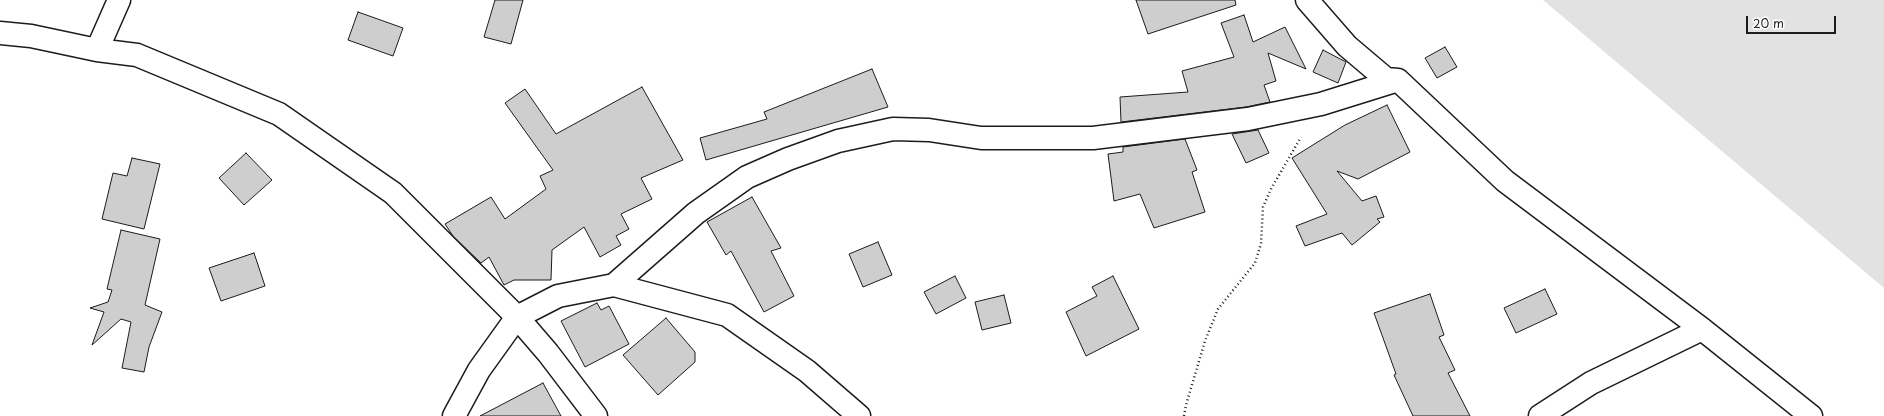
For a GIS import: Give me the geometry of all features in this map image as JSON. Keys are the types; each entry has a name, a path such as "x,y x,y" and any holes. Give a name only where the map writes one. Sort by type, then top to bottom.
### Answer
{"street":[{"path":"97,50 119,0"},
{"path":"1307,0 1347,46 1386,79 1398,80 1505,181 1702,330 1811,416"},
{"path":"0,33 31,36 97,50 137,55 279,114 393,193 517,317 548,353 596,416"},
{"path":"614,285 696,213 747,177 788,159 838,141 893,129 929,130 981,138 1093,138 1248,119 1321,104 1398,80"},
{"path":"454,416 479,370 517,317 558,296 614,285 727,315 807,371 859,416"},
{"path":"1540,416 1590,383 1702,330"}],"path":[{"path":"1184,416 1205,341 1218,309 1255,263 1260,244 1263,206 1274,183 1321,104"}],"shaded area":[{"path":"1543,0 1884,0 1884,288 1794,212"}],"building":[{"path":"495,0 523,0 511,44 484,37"},
{"path":"1136,0 1235,0 1236,5 1148,34"},
{"path":"358,12 403,28 393,56 348,40"},
{"path":"1244,15 1253,42 1285,27 1306,69 1268,53 1276,81 1264,85 1270,102 1246,107 1121,122 1120,97 1188,92 1182,71 1234,57 1221,23"},
{"path":"1445,47 1457,67 1437,78 1425,58"},
{"path":"1323,50 1346,62 1338,83 1313,72"},
{"path":"872,69 888,107 706,160 700,138 767,119 764,112"},
{"path":"642,87 683,160 641,178 652,199 621,214 629,229 616,236 621,245 600,257 584,227 552,250 551,280 514,280 504,285 489,257 481,263 453,236 445,224 491,197 505,219 546,189 540,176 553,170 505,103 525,89 556,134"},
{"path":"1387,105 1410,152 1358,179 1337,171 1362,201 1376,196 1384,217 1377,219 1380,222 1352,245 1342,233 1305,246 1296,226 1327,214 1292,158 1345,125"},
{"path":"1258,130 1269,153 1246,163 1232,134"},
{"path":"1185,139 1197,170 1192,172 1205,212 1154,228 1140,194 1114,201 1108,154 1123,152 1123,147"},
{"path":"246,153 272,180 244,205 219,178"},
{"path":"132,158 160,164 144,229 102,219 113,173 127,176"},
{"path":"752,197 781,248 771,251 794,296 764,312 731,251 726,255 707,222"},
{"path":"121,230 160,239 145,305 162,312 149,347 144,372 122,368 131,322 121,319 92,345 104,312 90,308 108,302 112,290 107,289"},
{"path":"878,242 892,275 863,287 849,254"},
{"path":"254,253 265,286 221,301 209,268"},
{"path":"955,276 966,298 936,314 924,292"},
{"path":"1113,276 1139,329 1086,356 1066,312 1097,296 1092,287"},
{"path":"1545,289 1557,314 1516,333 1504,308"},
{"path":"1430,294 1444,335 1439,337 1455,370 1448,373 1470,416 1413,416 1394,375 1396,374 1374,313"},
{"path":"1004,295 1011,323 982,330 975,302"},
{"path":"597,303 601,310 609,306 629,344 585,367 561,321"},
{"path":"666,318 695,352 695,362 658,395 623,355"},
{"path":"543,383 561,416 480,416"}]}
